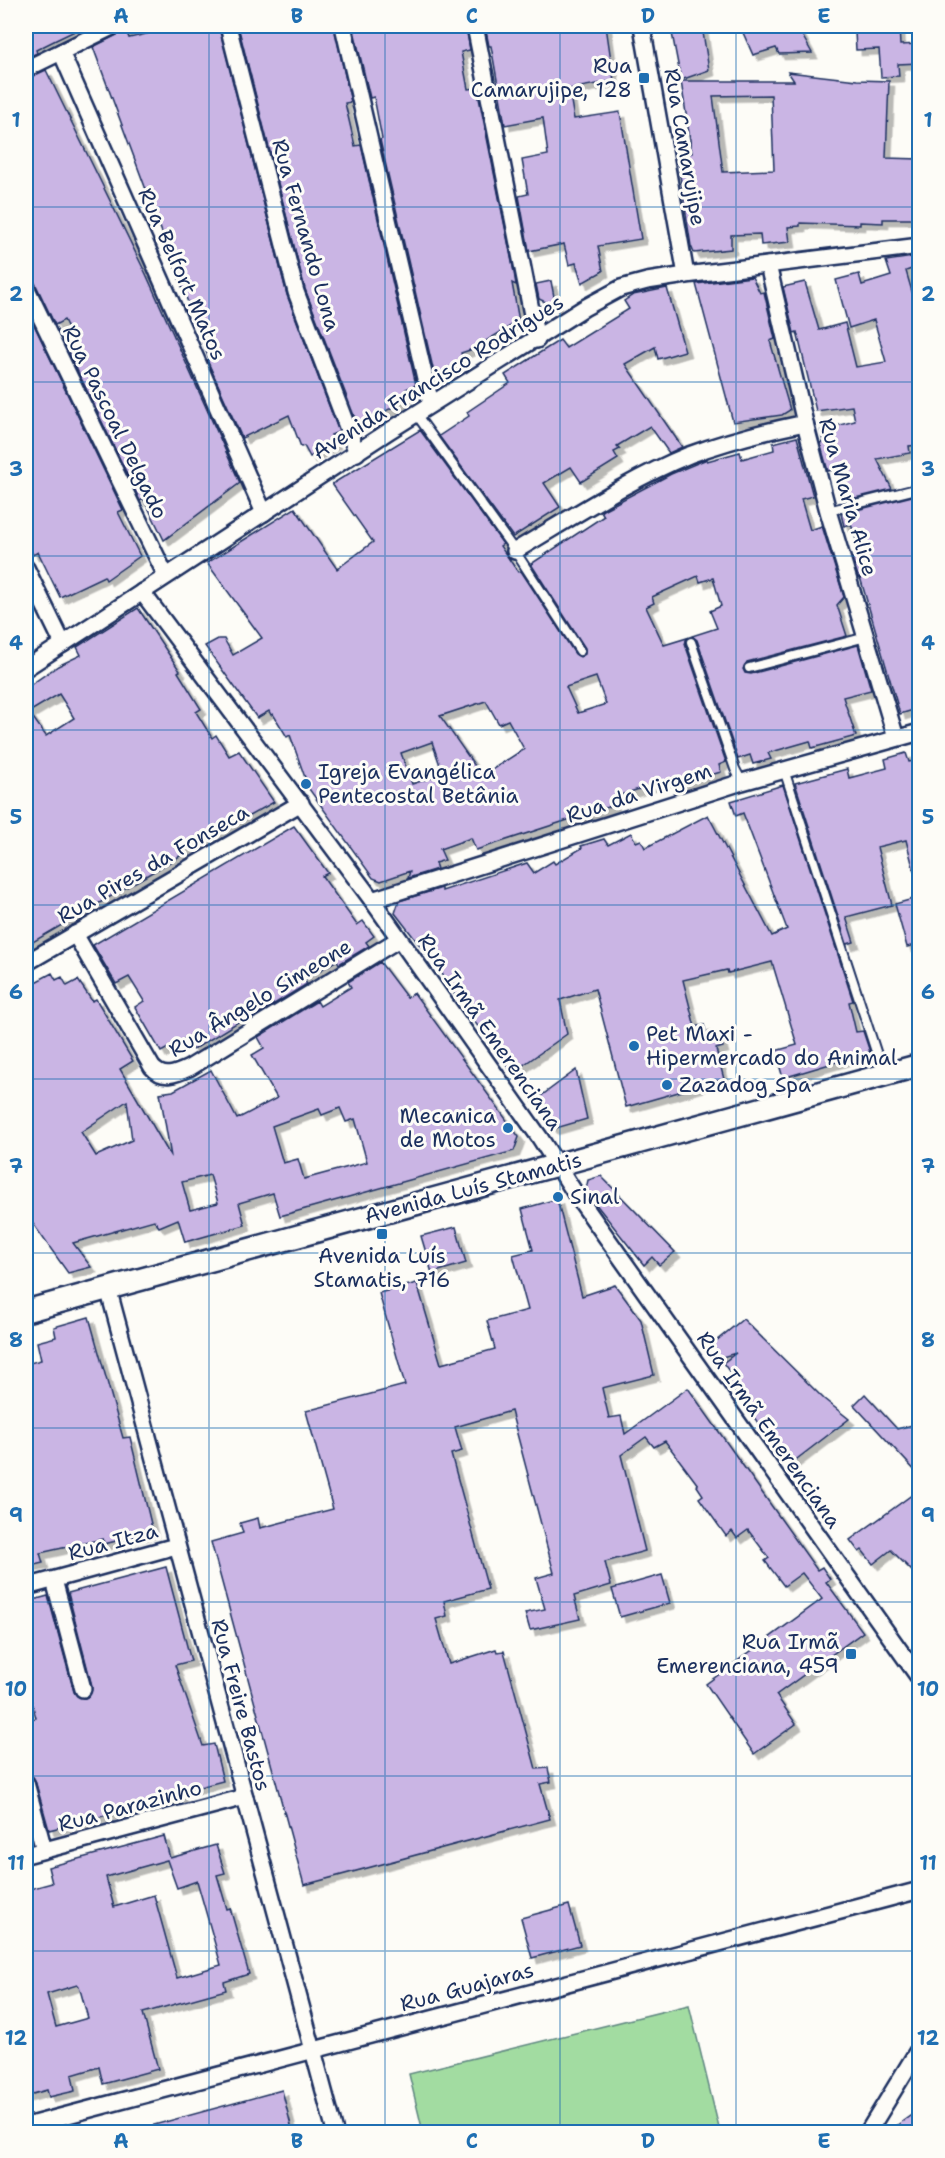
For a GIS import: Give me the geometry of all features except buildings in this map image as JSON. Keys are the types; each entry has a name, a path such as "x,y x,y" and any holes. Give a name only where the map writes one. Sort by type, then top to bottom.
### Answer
{"main road":[{"name":"Avenida Luís Stamatis","path":"26,1311 920,1065"}],"street":[{"path":"26,69 114,26"},
{"name":"Rua Fernando Lona","path":"228,26 296,292 357,453"},
{"path":"343,26 431,404"},
{"path":"475,26 537,340"},
{"name":"Rua Camarujipe","path":"642,26 686,275"},
{"name":"Rua Belfort Matos","path":"61,52 264,513"},
{"name":"Avenida Francisco Rodrigues","path":"26,668 431,404 537,340 584,308 621,288 686,275 920,246"},
{"name":"Rua Maria Alice","path":"768,265 828,511 896,738"},
{"name":"Rua Pascoal Delgado","path":"26,286 166,576"},
{"path":"515,551 614,492 688,456 746,436 805,423"},
{"path":"26,568 63,644"},
{"name":"Rua Irmã Emerenciana","path":"142,592 372,900 540,1138 556,1165 920,1679"},
{"name":"Rua da Virgem","path":"372,900 742,782 920,732"},
{"name":"Rua Pires da Fonseca","path":"26,963 301,803"},
{"name":"Rua Ângelo Simeone","path":"75,934 152,1067 164,1076 189,1068 399,939"},
{"name":"Rua Freire Bastos","path":"108,1288 334,2133"},
{"name":"Rua Itza","path":"26,1584 54,1580 176,1546"},
{"path":"54,1580 83,1689"},
{"path":"26,1783 44,1850"},
{"name":"Rua Parazinho","path":"26,1855 245,1797"},
{"name":"Rua Guajaras","path":"26,2126 43,2127 312,2049 920,1890"},
{"path":"868,2133 920,2048"}],"lane":[{"path":"416,414 515,551 580,651"},
{"path":"828,511 920,488"},
{"path":"749,668 866,637"},
{"path":"691,642 735,769 742,782"},
{"path":"784,770 884,1075"}],"green space":[{"path":"689,2005 720,2132 423,2132 409,2074"}],"place":[{"name":"Rua Camarujipe, 128","path":"644,78"},
{"name":"Igreja Evangélica Pentecostal Betânia","path":"306,784"},
{"name":"Pet Maxi - Hipermercado do Animal","path":"634,1046"},
{"name":"Zazadog Spa","path":"667,1085"},
{"name":"Mecanica de Motos","path":"508,1128"},
{"name":"Sinal","path":"558,1197"},
{"name":"Avenida Luís Stamatis, 716","path":"382,1234"},
{"name":"Rua Irmã Emerenciana, 459","path":"851,1654"}]}
